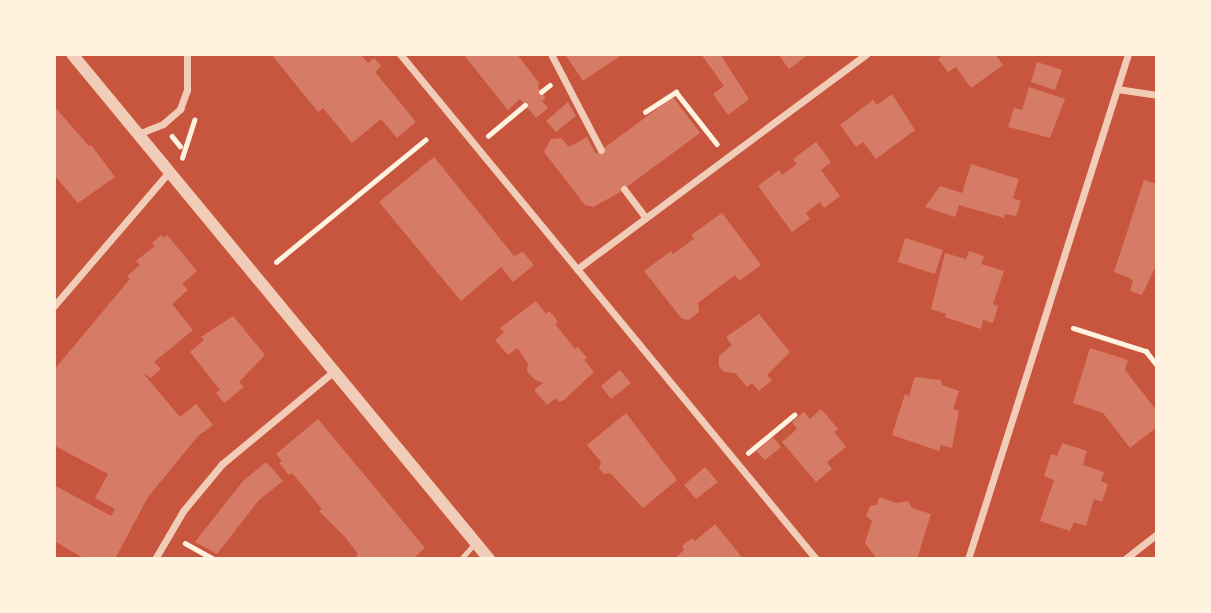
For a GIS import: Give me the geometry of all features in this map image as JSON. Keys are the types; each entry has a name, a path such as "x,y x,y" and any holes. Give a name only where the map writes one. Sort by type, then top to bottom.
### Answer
{"street":[{"path":"72,54 489,559"},
{"path":"138,134 163,124 180,109 187,90 187,54"},
{"path":"400,54 816,559"},
{"path":"551,54 601,150"},
{"path":"577,269 866,54"},
{"path":"968,559 1128,54"},
{"path":"1117,89 1157,94"},
{"path":"54,306 169,172"},
{"path":"624,189 646,218"},
{"path":"155,559 183,511 222,464 334,371"},
{"path":"1125,559 1157,534"}],"lane":[{"path":"461,559 475,542"}],"path":[{"path":"645,112 676,92 718,146"},
{"path":"485,138 525,105"},
{"path":"276,262 425,140"},
{"path":"1073,328 1146,351 1157,365"},
{"path":"748,453 794,415"},
{"path":"197,550 214,559"}],"building":[{"path":"271,54 360,54 368,63 374,58 381,66 375,72 416,122 397,138 381,119 352,143 323,108 318,112"},
{"path":"463,54 517,54 539,83 538,88 546,98 542,101 548,108 536,118 520,99 508,110"},
{"path":"565,54 623,54 583,81"},
{"path":"701,54 720,54 749,99 728,115 713,94 724,86"},
{"path":"778,54 809,54 789,69"},
{"path":"944,54 995,54 1003,65 971,88 956,67 948,72 938,59"},
{"path":"1037,62 1062,70 1055,90 1031,82"},
{"path":"1029,87 1065,99 1050,138 1008,127 1014,108 1022,110"},
{"path":"892,94 915,130 876,159 863,142 856,147 840,125 873,100 877,105"},
{"path":"673,97 700,133 617,194 593,207 585,205 544,152 551,139 561,138 569,147 587,137 596,154"},
{"path":"568,102 576,116 556,132 546,121"},
{"path":"54,106 89,146 91,145 115,177 78,203 54,175"},
{"path":"816,142 831,162 821,170 840,196 824,208 820,202 806,213 810,219 792,232 758,186 779,170 782,175 797,164 793,159"},
{"path":"434,157 514,256 523,252 534,265 513,282 501,267 461,301 379,202"},
{"path":"971,164 1019,179 1013,198 1021,201 1016,216 1005,214 1004,218 959,205 955,217 925,207 940,186 962,193"},
{"path":"1144,180 1157,184 1157,270 1154,270 1142,295 1130,291 1133,281 1130,278 1114,272"},
{"path":"722,213 761,265 739,281 735,275 698,303 699,312 689,320 682,319 644,271 671,251 673,254 694,239 691,235"},
{"path":"161,235 164,238 167,235 197,271 182,284 188,290 172,304 193,330 154,362 161,369 151,378 142,372 180,417 196,404 213,425 198,436 148,497 115,559 85,559 54,541 54,485 111,516 115,509 95,498 108,474 55,446 54,370 130,279 127,276 140,265 136,261 155,246 152,243"},
{"path":"905,238 943,250 935,274 898,262"},
{"path":"969,251 984,256 981,264 1004,271 993,304 998,306 993,323 983,320 981,329 945,317 946,314 931,309 945,253 966,259"},
{"path":"536,301 546,314 549,311 554,316 558,322 555,324 575,349 578,347 587,358 584,360 594,372 564,400 559,402 556,398 547,405 534,390 543,383 535,380 527,371 528,364 519,350 517,348 508,355 495,340 504,332 500,328"},
{"path":"759,314 790,352 767,375 772,380 759,391 752,383 747,387 735,373 724,372 719,366 719,356 732,345 726,337"},
{"path":"233,316 265,355 239,382 244,387 224,403 216,393 220,390 190,352 204,340 201,337"},
{"path":"1090,348 1128,360 1125,370 1157,411 1157,427 1130,448 1103,413 1073,403"},
{"path":"620,370 631,383 611,399 601,386"},
{"path":"915,377 941,380 942,385 959,391 953,409 959,411 952,448 941,445 939,451 892,435 905,394 909,396"},
{"path":"821,409 838,429 834,432 846,447 827,462 832,469 816,482 782,442 797,429 792,422 804,412 810,419"},
{"path":"626,413 677,480 643,508 610,473 604,474 599,468 601,462 587,445"},
{"path":"318,419 425,548 413,559 358,559 358,554 345,537 319,511 322,509 292,473 289,475 279,463 282,461 276,454"},
{"path":"773,437 781,447 765,460 756,451"},
{"path":"1062,443 1087,451 1083,465 1104,472 1101,481 1108,484 1102,502 1094,499 1086,526 1074,522 1070,531 1040,521 1054,480 1044,476 1051,454 1057,456"},
{"path":"266,462 283,481 259,500 217,554 195,542 243,481"},
{"path":"705,467 718,482 696,499 684,485"},
{"path":"879,497 896,503 908,501 912,508 931,514 917,559 877,559 865,543 872,521 866,516 870,506 877,505"},
{"path":"715,524 741,556 738,559 674,559 684,550 682,546 692,538 695,541"}]}
